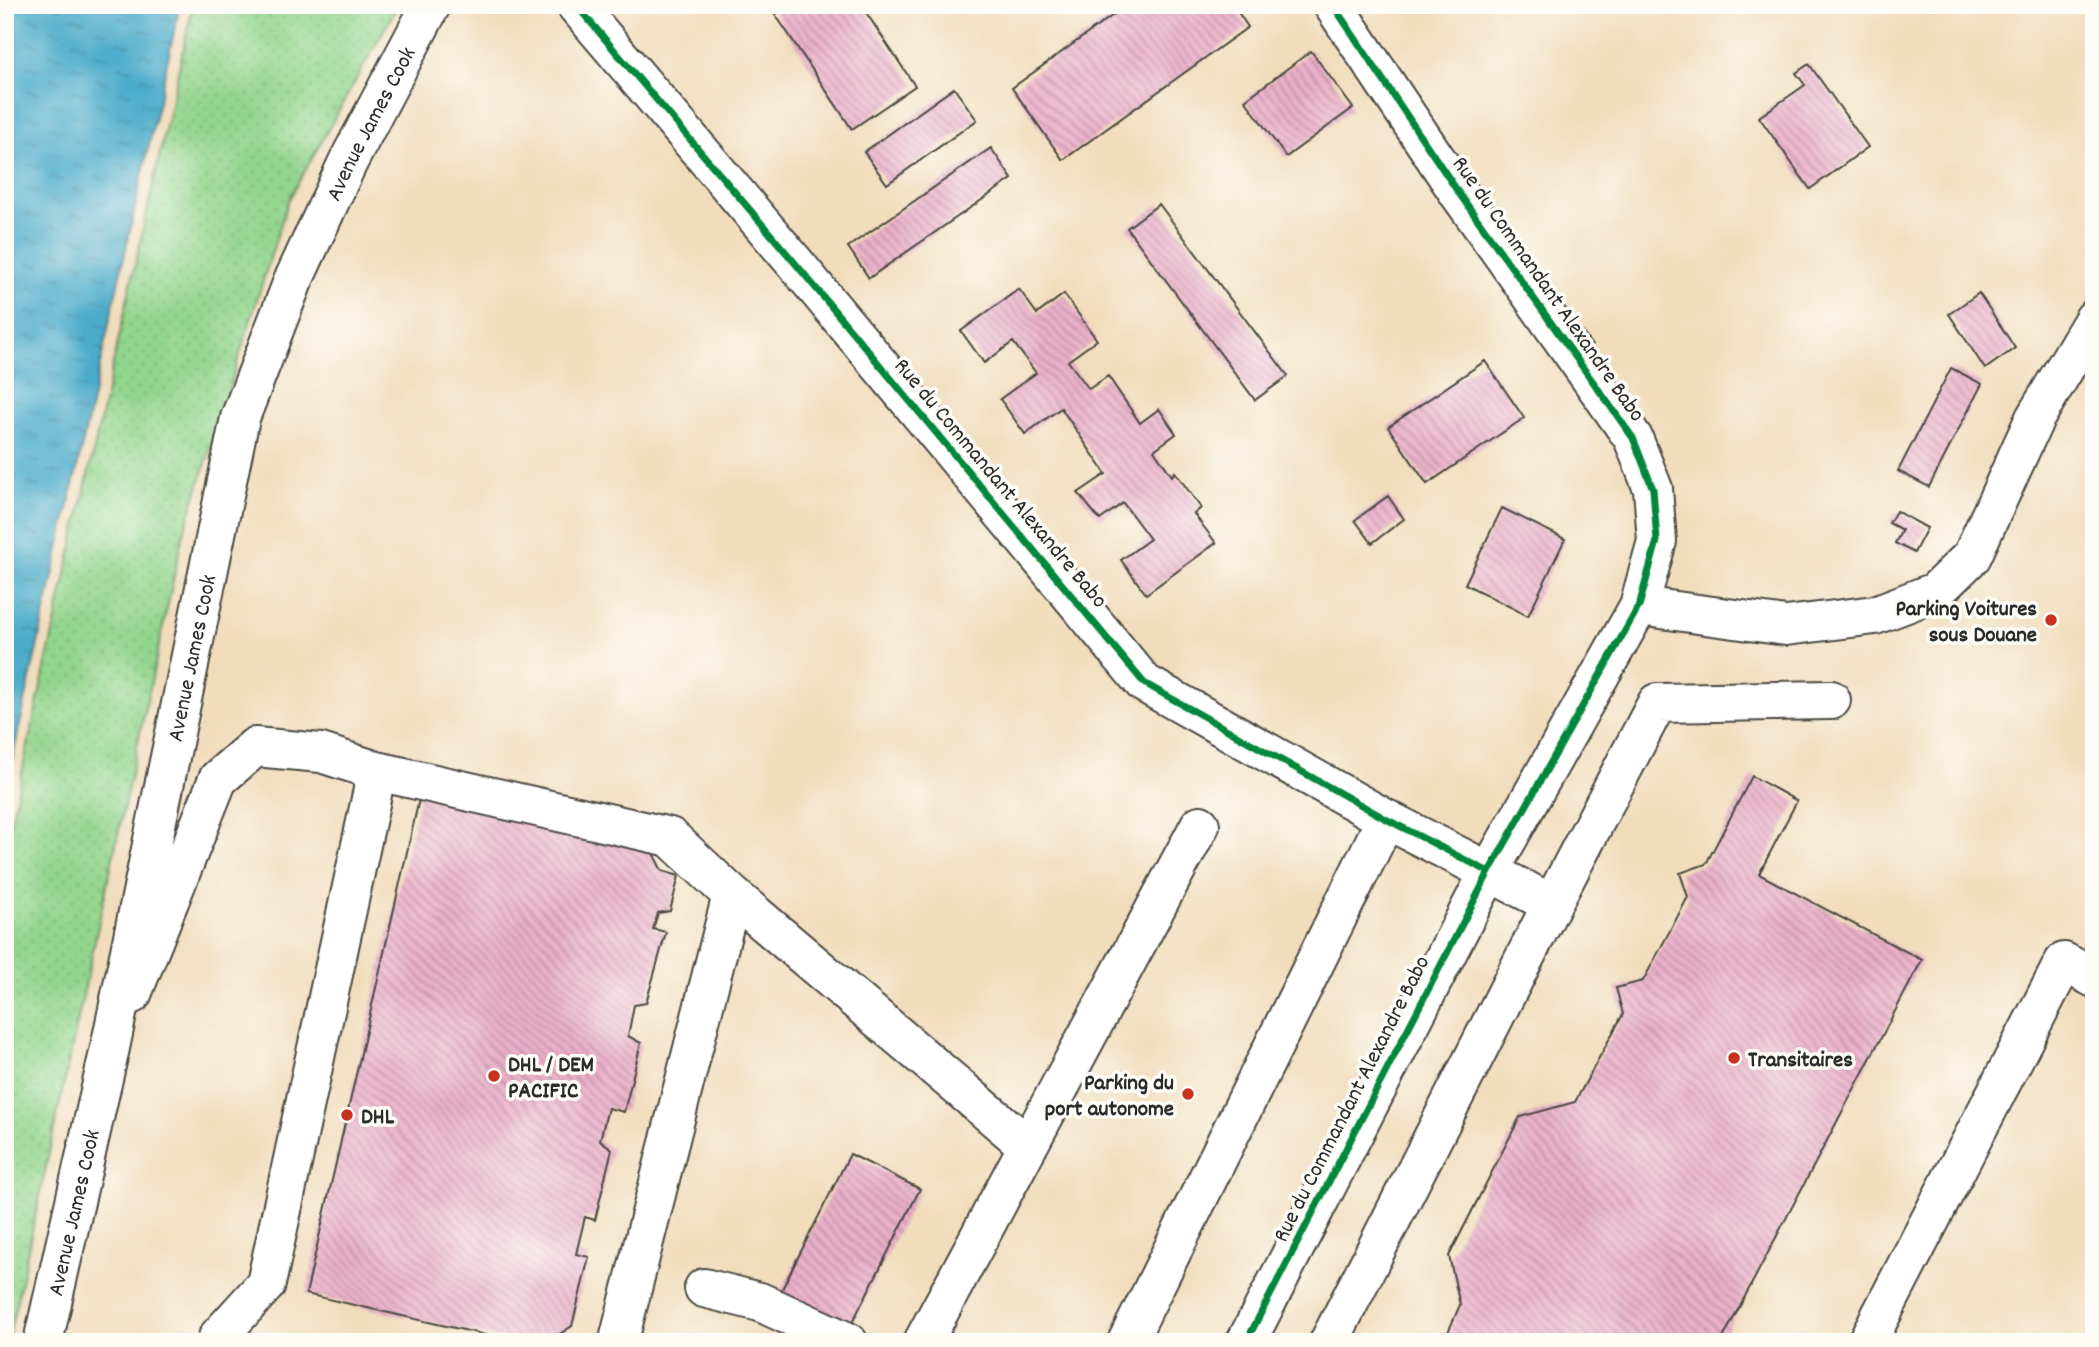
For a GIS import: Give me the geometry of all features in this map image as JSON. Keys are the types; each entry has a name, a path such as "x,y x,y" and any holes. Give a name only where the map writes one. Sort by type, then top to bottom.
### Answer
{"street":[{"name":"Avenue James Cook","path":"43,1342 110,1048 240,418 293,281 348,162 431,5"},
{"name":"Rue du Commandant Alexandre Babo","path":"576,5 1144,684 1386,819 1489,872"},
{"name":"Rue du Commandant Alexandre Babo","path":"1246,1342 1489,872 1639,606 1657,541 1653,489 1633,438 1458,192 1333,5"},
{"path":"1639,606 1786,626 1875,615 1935,592 1972,555 2035,418 2094,319"},
{"path":"1329,1342 1657,703 1831,700"},
{"path":"110,1048 218,779 255,747 321,753 377,771 670,837 732,895 1028,1146"},
{"path":"217,1342 218,1337 266,1284 377,771"},
{"path":"1127,1342 1386,819"},
{"path":"923,1342 1200,825"},
{"path":"1489,872 1552,904"},
{"path":"620,1336 732,895"},
{"path":"1867,1342 2064,962 2094,978"},
{"path":"704,1288 760,1302 848,1342"}],"green space":[{"path":"193,5 398,5 288,201 182,539 8,1342 5,1342 5,848"}],"water":[{"path":"5,5 180,5 5,792"}],"building":[{"path":"769,5 861,5 915,86 852,129"},
{"path":"1127,5 1233,5 1248,27 1063,160 1012,88"},
{"path":"1311,51 1353,108 1286,157 1245,100"},
{"path":"1809,64 1868,147 1810,189 1759,117 1805,85 1796,73"},
{"path":"954,88 977,120 887,184 864,152"},
{"path":"991,148 1012,179 869,278 848,247"},
{"path":"1159,204 1288,376 1255,400 1127,228"},
{"path":"1019,289 1037,314 1064,294 1097,340 1068,361 1089,389 1108,376 1140,423 1159,409 1176,434 1154,450 1172,476 1175,472 1201,508 1194,514 1216,543 1146,594 1121,560 1150,539 1123,503 1100,520 1078,493 1106,474 1061,408 1025,434 1000,399 1036,373 1013,342 984,363 961,331"},
{"path":"1979,293 2015,348 1985,369 1949,314"},
{"path":"1485,361 1524,418 1427,484 1388,427"},
{"path":"1951,368 1982,384 1929,487 1898,471"},
{"path":"1388,496 1404,519 1372,543 1355,520"},
{"path":"1502,508 1565,539 1528,616 1465,584"},
{"path":"1896,511 1927,528 1914,553 1895,543 1902,530 1889,523"},
{"name":"Transitaires","path":"1752,776 1797,801 1759,874 1922,960 1721,1342 1430,1342 1446,1337 1460,1305 1449,1256 1520,1117 1575,1102 1623,1014 1616,988 1643,981 1688,897 1680,873 1706,864"},
{"name":"DHL / DEM PACIFIC","path":"420,795 650,847 662,871 679,876 670,911 658,913 653,929 666,932 646,1003 634,1005 628,1036 641,1043 624,1112 608,1108 600,1140 612,1149 595,1220 585,1217 576,1254 589,1257 572,1326 547,1342 516,1342 306,1294"},
{"path":"850,1154 920,1189 849,1329 780,1293"}],"cycle path":[{"path":"576,5 795,263 1144,683 1386,819 1489,872"},
{"path":"1246,1342 1489,872 1639,606 1657,541 1653,489 1633,438 1458,192 1333,5"}],"place":[{"name":"Parking Voitures sous Douane","path":"2051,620"},
{"name":"Transitaires","path":"1734,1058"},
{"name":"DHL / DEM PACIFIC","path":"494,1076"},
{"name":"Parking du port autonome","path":"1188,1094"},
{"name":"DHL","path":"347,1115"}]}
